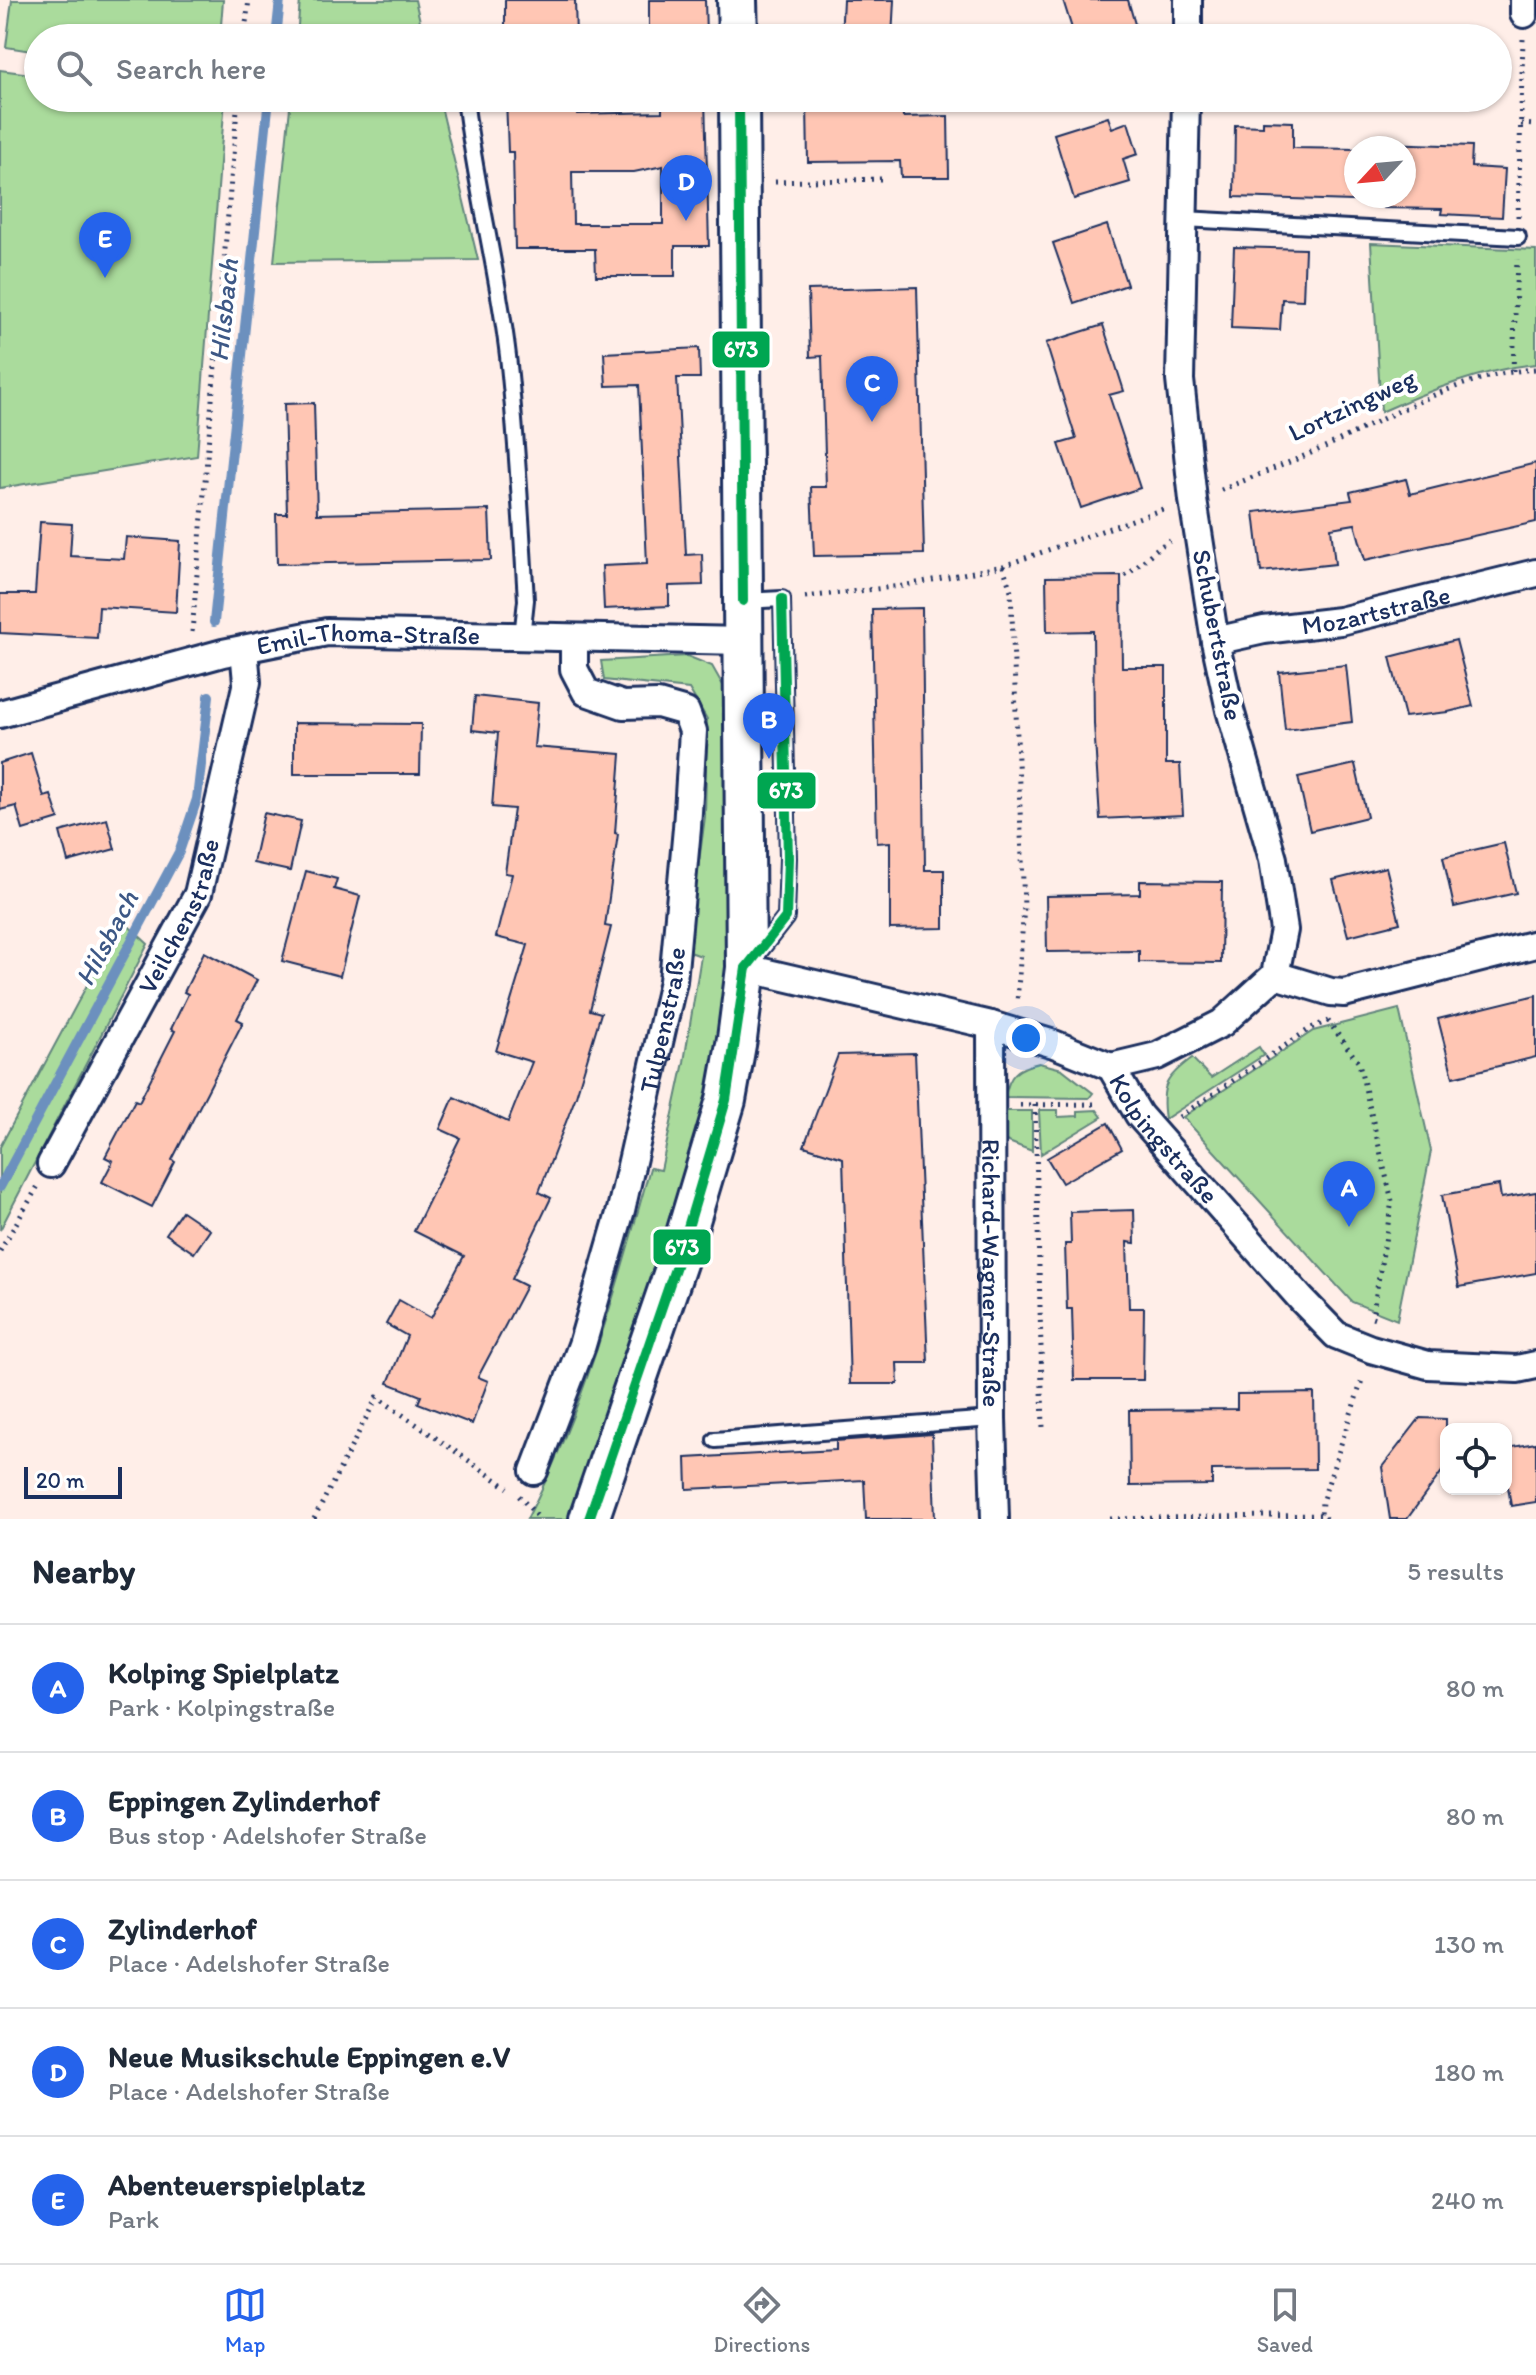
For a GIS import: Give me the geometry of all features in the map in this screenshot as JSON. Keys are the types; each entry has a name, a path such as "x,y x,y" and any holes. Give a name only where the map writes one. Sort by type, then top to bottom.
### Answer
{"street":[{"path":"737,0 738,24"},
{"path":"1188,0 1188,24"},
{"path":"589,1519 680,1254 726,1100 746,968 739,112"},
{"name":"Schubertstraße","path":"1186,112 1180,380 1193,500 1215,641 1230,710 1273,859 1284,930 1275,975"},
{"name":"Mozartstraße","path":"1215,641 1264,630 1340,621 1536,573"},
{"name":"Emil-Thoma-Straße","path":"0,714 195,661 327,632 744,641"},
{"name":"Tulpenstraße","path":"534,1471 582,1345 621,1210 657,1058 673,981 693,731 686,712 658,704 623,705 586,692 574,669 574,639"},
{"name":"Veilchenstraße","path":"51,1164 198,894 247,682 244,649"},
{"path":"1111,1067 1157,1056 1222,1023 1275,975 1344,993 1536,944"},
{"name":"Kolpingstraße","path":"746,968 1002,1028 1054,1044 1111,1067 1139,1115 1336,1335 1371,1349 1428,1365 1517,1369 1536,1365"},
{"name":"Richard-Wagner-Straße","path":"995,1519 991,1107 1002,1028"}],"lane":[{"path":"467,112 508,356 526,600 522,637"},
{"path":"1184,219 1518,237"},
{"path":"743,601 782,599 788,858 786,917 746,968"},
{"path":"715,1440 992,1419"}],"path":[{"path":"246,24 249,0"},
{"path":"1513,371 1524,7"},
{"path":"195,661 191,642 237,112"},
{"path":"1521,124 1536,125"},
{"path":"740,183 882,179"},
{"name":"Lortzingweg","path":"782,599 902,586 1003,566 1193,500 1329,445 1432,394 1513,371 1536,369"},
{"path":"1125,576 1140,567 1158,547 1170,542"},
{"path":"1002,1028 1020,986 1024,906 1011,591 1003,566"},
{"path":"1331,992 1328,1021 1359,1063 1392,1201 1372,1317 1387,1322"},
{"path":"1155,1133 1311,1028 1328,1021"},
{"path":"991,1107 1094,1104 1111,1067"},
{"path":"1035,1105 1043,1429"},
{"path":"0,1251 51,1164"},
{"path":"1110,1519 1324,1517 1322,1502 1371,1349"},
{"path":"314,1519 377,1397 516,1493 540,1519"}],"green space":[{"path":"12,0 223,0 221,24 24,24 24,50 6,47"},
{"path":"300,0 415,0 421,24 298,24"},
{"path":"0,70 24,73 24,112 224,112 197,456 0,488"},
{"path":"290,112 442,112 478,260 274,262"},
{"path":"1371,243 1536,250 1536,364 1457,382 1381,412"},
{"path":"687,656 712,666 729,696 727,972 707,1098 663,1244 568,1519 527,1519 566,1434 598,1347 650,1168 661,1170 684,1062 701,956 687,951 705,817 707,719 689,689 604,680 601,661"},
{"path":"122,920 148,944 0,1230 0,1147"},
{"path":"1399,1009 1431,1151 1397,1320 1352,1302 1183,1117 1313,1031"},
{"path":"1259,1047 1264,1055 1165,1119 1163,1098 1167,1083 1192,1058 1211,1078"},
{"path":"1039,1063 1062,1069 1093,1093 1089,1098 1005,1097 1015,1074"},
{"path":"1039,1110 1058,1110 1058,1117 1078,1116 1078,1111 1097,1110 1102,1117 1041,1154"},
{"path":"1005,1111 1032,1111 1032,1151 1006,1141"}],"building":[{"path":"505,0 575,0 576,24 505,24"},
{"path":"649,0 705,0 706,24 649,24"},
{"path":"843,0 894,0 893,24 842,24"},
{"path":"1063,0 1128,0 1135,24 1071,24"},
{"path":"507,112 705,112 709,246 675,246 675,276 596,276 595,249 515,249 513,152 508,152","holes":["663,166 663,224 573,224 572,172 634,172"]},
{"path":"807,112 903,112 903,117 948,116 949,177 901,177 900,161 808,162"},
{"path":"1108,117 1112,128 1128,122 1138,154 1123,159 1130,182 1074,199 1054,134"},
{"path":"1263,121 1293,122 1293,148 1344,149 1344,201 1234,197 1235,125 1263,126"},
{"path":"1416,144 1472,146 1471,167 1505,169 1502,217 1441,214 1442,209 1383,208 1416,208"},
{"path":"1107,225 1127,285 1074,303 1053,243"},
{"path":"1234,247 1305,249 1303,300 1282,299 1280,330 1231,328"},
{"path":"917,287 924,554 814,556 811,487 826,487 822,356 810,357 808,290"},
{"path":"1103,325 1124,391 1109,395 1140,488 1081,508 1059,444 1076,439 1046,343"},
{"path":"699,348 700,378 677,378 686,555 702,554 703,585 669,586 669,606 604,609 602,566 647,564 639,385 606,386 604,353"},
{"path":"314,403 317,514 489,510 491,560 277,564 276,514 287,514 284,404"},
{"path":"1536,463 1536,522 1365,560 1355,524 1331,528 1335,564 1261,572 1254,512 1352,500 1350,492 1406,479 1410,494"},
{"path":"40,522 72,524 70,556 124,559 126,537 180,541 176,612 99,607 97,638 0,633 0,594 35,594"},
{"path":"1121,576 1122,667 1166,667 1166,764 1180,764 1183,815 1100,819 1094,724 1093,631 1047,632 1046,577"},
{"path":"922,608 925,870 944,870 944,928 890,929 890,842 877,843 872,609"},
{"path":"1456,640 1473,706 1405,717 1390,657"},
{"path":"1346,665 1352,722 1285,730 1279,672"},
{"path":"475,696 538,703 534,747 621,754 615,833 618,834 605,926 611,927 590,1010 601,1013 576,1096 539,1192 551,1198 512,1279 526,1286 478,1377 488,1381 472,1424 418,1403 421,1396 388,1383 407,1336 386,1324 399,1300 431,1318 464,1256 414,1231 460,1138 440,1129 454,1097 508,1122 532,1062 496,1051 528,945 496,937 512,874 505,873 514,809 492,807 498,733 472,730"},
{"path":"294,723 421,724 420,774 294,774"},
{"path":"31,753 44,797 51,795 59,819 23,830 16,806 0,810 0,763"},
{"path":"1355,764 1367,817 1310,831 1298,777"},
{"path":"264,813 301,821 290,871 253,863"},
{"path":"107,819 115,849 68,862 60,832"},
{"path":"1504,843 1516,893 1454,907 1443,857"},
{"path":"1386,867 1400,923 1348,936 1333,880"},
{"path":"306,871 337,879 334,889 360,896 340,976 282,961"},
{"path":"1140,881 1222,882 1221,963 1139,962 1139,951 1047,952 1046,896 1140,894"},
{"path":"204,952 257,980 237,1019 243,1022 172,1160 175,1162 152,1207 102,1182 113,1161 105,1157 135,1100 139,1102 175,1031 171,1029 188,994 184,992"},
{"path":"1536,995 1536,1057 1453,1077 1438,1019"},
{"path":"915,1053 928,1363 897,1363 898,1384 850,1384 843,1158 804,1146 838,1055"},
{"path":"1108,1123 1122,1149 1062,1183 1047,1158"},
{"path":"1499,1185 1501,1198 1536,1192 1536,1273 1459,1287 1442,1195"},
{"path":"1134,1210 1135,1243 1127,1242 1129,1308 1144,1308 1143,1380 1074,1380 1072,1309 1067,1309 1065,1244 1071,1244 1070,1212"},
{"path":"182,1211 210,1230 194,1253 166,1234"},
{"path":"1314,1393 1315,1469 1212,1470 1212,1485 1130,1486 1129,1410 1237,1409 1237,1394"},
{"path":"1420,1418 1446,1419 1446,1423 1440,1423 1440,1474 1407,1519 1390,1519 1382,1467"},
{"path":"932,1434 935,1519 866,1519 864,1480 687,1489 686,1458 836,1450 836,1441"},
{"path":"1536,1443 1536,1502 1511,1506 1512,1447"}],"waterway":[{"name":"Hilsbach","path":"277,24 280,0"},
{"name":"Hilsbach","path":"214,622 268,112"},
{"name":"Hilsbach","path":"0,1187 179,852 197,799 209,696"}],"transit line":[{"name":"673","path":"739,112 743,601"},
{"name":"673","path":"746,968 786,917 788,858 782,599"},
{"name":"673","path":"589,1519 680,1254 726,1100 746,968"}],"place":[{"name":"Neue Musikschule Eppingen e.V","path":"686,221"},
{"name":"Abenteuerspielplatz","path":"105,278"},
{"name":"Zylinderhof","path":"872,422"},
{"name":"Eppingen Zylinderhof","path":"769,759"},
{"name":"Kolping Spielplatz","path":"1349,1227"}]}
